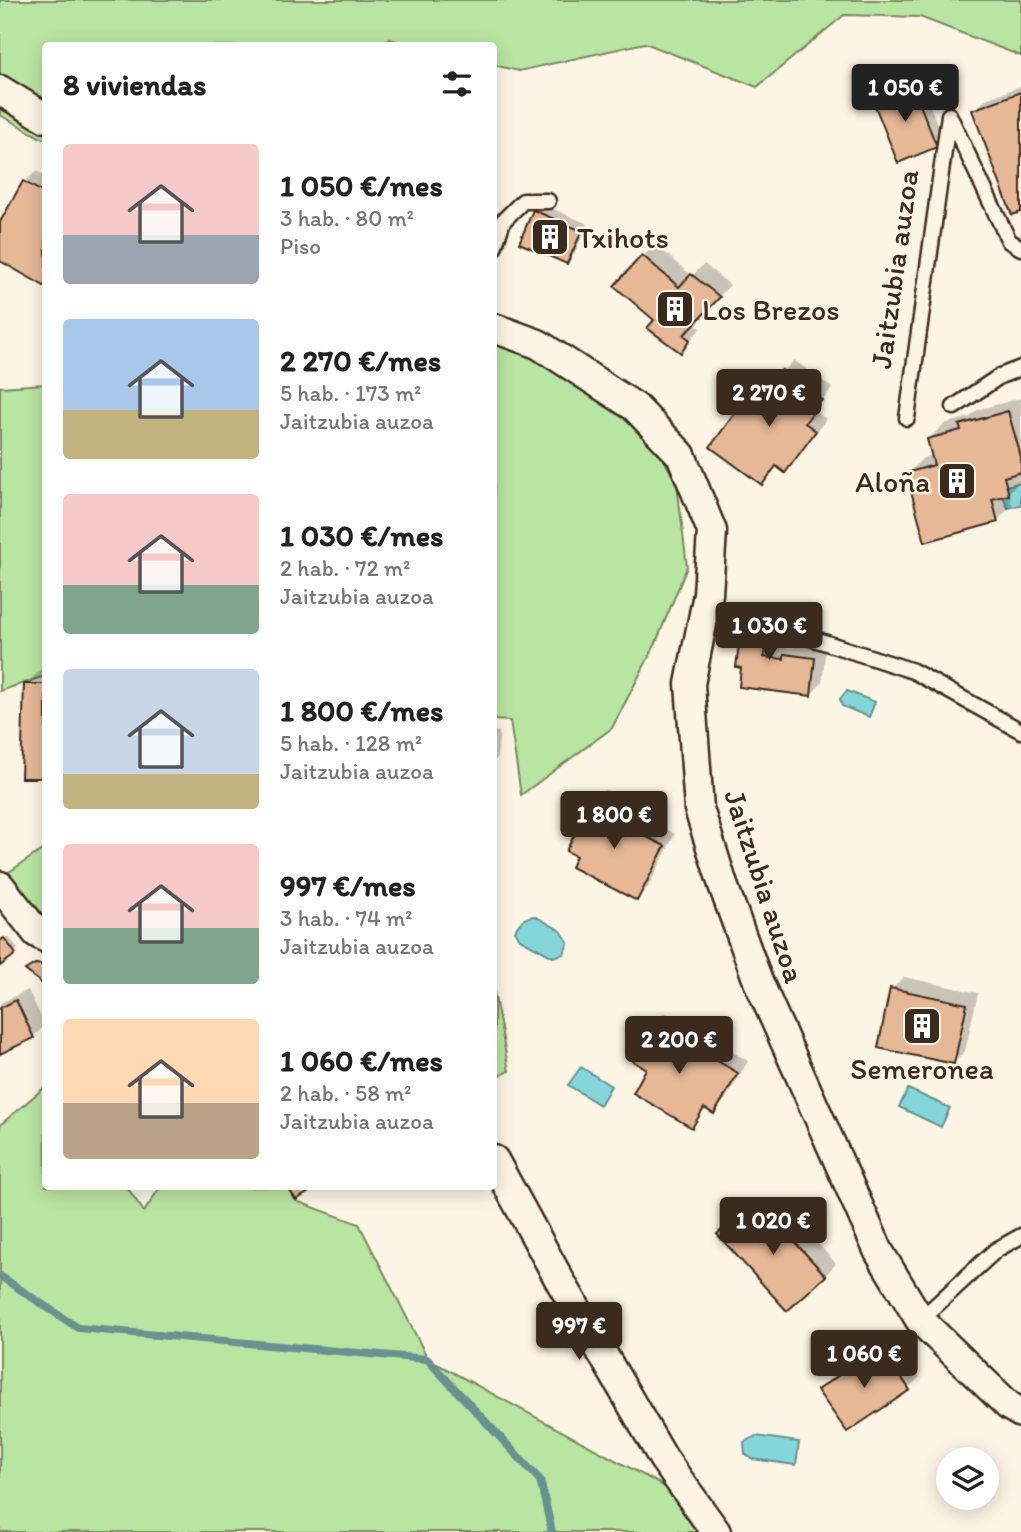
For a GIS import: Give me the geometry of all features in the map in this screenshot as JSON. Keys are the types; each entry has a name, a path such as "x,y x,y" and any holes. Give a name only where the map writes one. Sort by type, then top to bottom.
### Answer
{"street":[{"path":"0,90 42,115"},
{"name":"Jaitzubia auzoa","path":"497,329 538,344 635,407 681,455 712,531 708,594 690,684 699,809 723,885 764,993 878,1252 920,1320 1009,1406 1021,1413"},
{"path":"0,886 42,936"},
{"path":"497,1165 559,1279 663,1458 716,1532"}],"lane":[{"name":"Jaitzubia auzoa","path":"908,418 949,115 1009,241 1021,248"},
{"path":"497,239 503,221 523,201 548,201"},
{"path":"954,407 1000,376 1021,369"},
{"path":"805,636 913,671 1021,732"},
{"path":"920,1320 996,1250 1021,1236"}],"green space":[{"path":"0,0 1021,0 1021,56 920,17 844,15 757,87 645,43 519,71 497,66 497,42 400,42 389,39 387,42 42,42 42,138 0,115"},
{"path":"497,330 635,407 677,484 687,567 655,645 612,728 521,795 510,721 497,720"},
{"path":"42,384 42,677 0,691 0,387"},
{"path":"42,850 42,934 0,878"},
{"path":"497,1008 509,1071 497,1077"},
{"path":"42,1090 42,1190 129,1190 144,1212 158,1190 289,1190 296,1201 359,1224 428,1359 721,1517 723,1532 0,1532 0,1125"}],"water":[{"path":"1021,482 1021,505 1008,508 1003,496 1006,486"},
{"path":"847,691 875,702 869,717 842,706 840,699"},
{"path":"535,916 561,931 568,942 564,954 553,957 520,939 515,931 525,919"},
{"path":"581,1067 611,1086 600,1105 568,1085"},
{"path":"908,1089 950,1108 941,1127 899,1107"},
{"path":"756,1436 799,1442 796,1465 752,1459 745,1454 744,1442"}],"building":[{"path":"912,85 937,147 898,163 873,101"},
{"path":"1021,92 1021,212 1012,215 972,110"},
{"path":"23,181 42,192 42,285 0,261 0,222"},
{"name":"Txihots","path":"533,210 582,231 567,264 519,243"},
{"name":"Los Brezos","path":"642,255 679,287 691,274 720,297 684,335 690,340 681,353 647,328 654,320 614,286"},
{"path":"782,370 822,400 805,423 816,431 785,473 776,466 762,485 710,447 755,386 765,393"},
{"name":"Aloña","path":"1008,411 1021,457 1021,472 1004,477 1009,495 992,499 998,522 925,542 906,473 934,465 927,439 961,430 959,425"},
{"path":"738,616 771,621 764,657 784,659 784,654 815,658 811,696 739,687 741,668 736,667 739,644 733,644"},
{"path":"24,684 42,684 42,778 21,778"},
{"path":"592,800 640,825 637,832 665,846 637,901 571,867 576,856 566,851"},
{"path":"4,938 16,954 0,966 0,941"},
{"path":"35,964 42,965 42,983 25,970"},
{"name":"Semeronea","path":"890,988 967,1004 954,1064 878,1048"},
{"path":"16,1000 34,1038 0,1054 0,1008"},
{"path":"651,1022 738,1073 714,1114 704,1108 692,1128 633,1093 646,1069 629,1059"},
{"path":"290,1190 312,1190 296,1200"},
{"path":"745,1210 755,1221 764,1214 775,1226 786,1217 799,1231 791,1238 826,1276 787,1311 717,1234"},
{"path":"880,1347 910,1390 847,1432 817,1390"}],"waterway":[{"path":"0,1276 78,1328 427,1359 540,1480 552,1532"}],"place":[{"name":"Txihots","path":"550,237"},
{"name":"Los Brezos","path":"675,309"},
{"name":"Aloña","path":"957,481"},
{"name":"Semeronea","path":"922,1026"}]}
